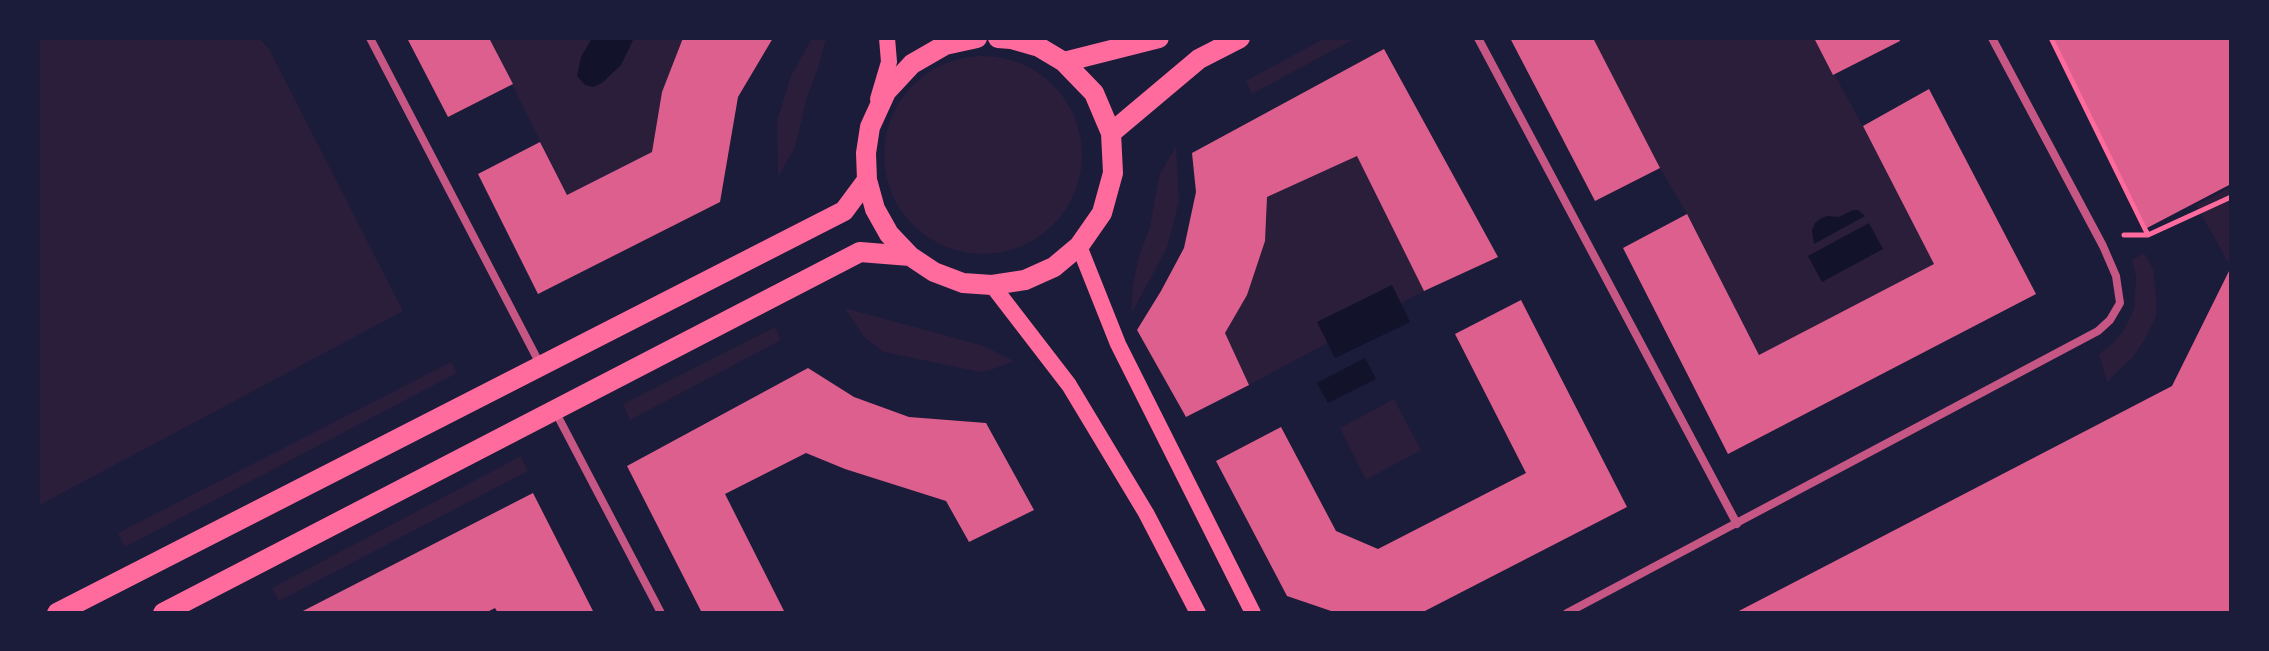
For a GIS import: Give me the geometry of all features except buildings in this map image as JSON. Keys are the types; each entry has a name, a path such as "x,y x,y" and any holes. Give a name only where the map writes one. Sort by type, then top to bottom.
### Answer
{"main road":[{"path":"887,38 889,62 870,127 866,153 867,180 875,209 889,234 910,256 934,272 963,283 992,285 1025,280 1054,267 1079,246 1102,213 1113,173 1111,133 1094,93 1064,62 1039,47 998,38"},
{"path":"870,127 886,92 912,64 945,45 977,38"},
{"path":"1064,62 1159,38"},
{"path":"1111,133 1199,59 1240,38"},
{"path":"57,613 844,211 867,180"},
{"path":"1079,246 1118,344 1253,613"},
{"path":"163,613 860,252 910,256"},
{"path":"992,285 1069,385 1146,513 1198,613"}],"street":[{"path":"370,38 541,365"},
{"path":"1478,38 1737,524"},
{"path":"1567,613 2098,331 2110,320 2120,303 2116,276 1992,38"},
{"path":"555,411 661,613"}],"path":[{"path":"2051,38 2148,235"},
{"path":"2103,246 2123,235 2148,235 2231,197"}],"shaded area":[{"path":"38,38 259,38 269,49 403,311 38,506"},
{"path":"489,38 683,38 662,92 652,152 567,195"},
{"path":"592,38 634,38 621,65 602,83 593,87 585,85 577,76 581,57"},
{"path":"812,38 826,38 795,148 778,177 777,121 791,76"},
{"path":"1325,38 1356,38 1252,94 1246,81"},
{"path":"1593,38 1814,38 1934,264 1759,355"},
{"path":"983,56 1021,63 1053,85 1075,117 1082,155 1075,193 1053,225 1021,247 983,254 945,247 913,225 891,193 884,155 891,117 913,85 945,63"},
{"path":"1176,146 1179,202 1167,248 1131,314 1133,285 1150,227 1159,176"},
{"path":"1357,156 1424,291 1249,385 1225,333 1267,197"},
{"path":"2231,187 2231,260 2229,264 2196,205"},
{"path":"1853,210 1865,216 1814,244 1812,231 1815,223 1827,216 1839,217"},
{"path":"1869,223 1883,249 1822,282 1808,256"},
{"path":"2144,253 2153,269 2156,316 2133,357 2107,382 2099,354 2124,330 2134,309 2136,277 2132,260"},
{"path":"1392,285 1410,322 1335,358 1317,322"},
{"path":"845,308 984,346 1014,361 980,372 884,352 864,337"},
{"path":"775,327 781,340 630,420 623,404"},
{"path":"1365,358 1376,379 1328,403 1317,383"},
{"path":"451,362 457,373 125,547 118,533"},
{"path":"1394,399 1421,450 1366,480 1340,428"},
{"path":"521,456 528,471 279,601 272,588"}]}
